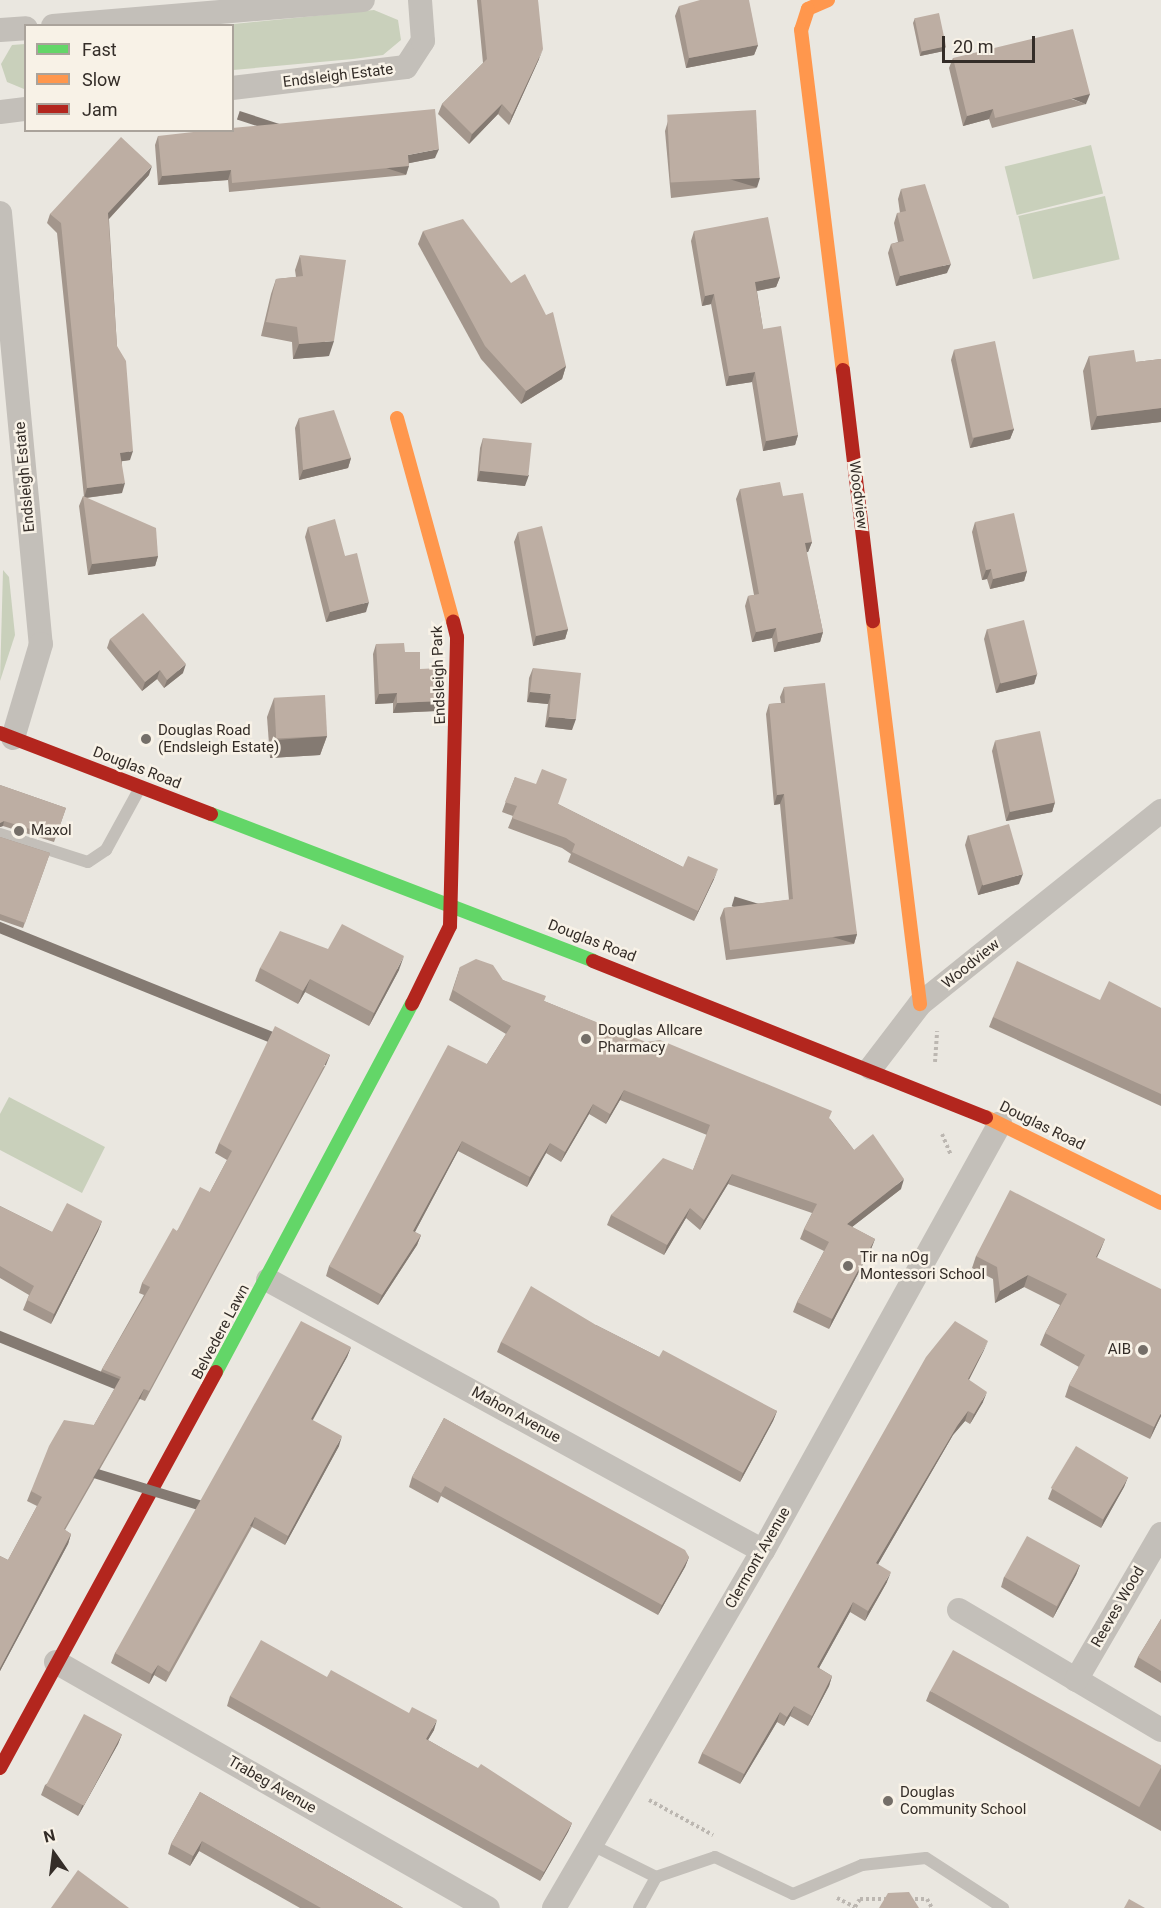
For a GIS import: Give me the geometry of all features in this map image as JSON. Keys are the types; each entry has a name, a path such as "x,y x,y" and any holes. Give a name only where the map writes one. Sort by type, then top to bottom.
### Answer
{"street":[{"path":"77,24 363,0"},
{"name":"Endsleigh Estate","path":"234,88 405,67 423,41 420,0"},
{"name":"Woodview","path":"828,0 808,9 801,30 920,1004"},
{"path":"0,30 24,28"},
{"path":"0,112 24,109"},
{"name":"Endsleigh Estate","path":"0,213 41,644 7,735"},
{"name":"Endsleigh Park","path":"397,418 457,637 452,904"},
{"name":"Douglas Road","path":"7,735 452,904 871,1068 1000,1123 1161,1203"},
{"name":"Woodview","path":"920,1004 1161,811"},
{"name":"Belvedere Lawn","path":"0,1768 56,1662 268,1280 440,946 452,904"},
{"path":"871,1068 920,1004"},
{"name":"Clermont Avenue","path":"554,1908 763,1551 1000,1123"},
{"name":"Mahon Avenue","path":"268,1280 763,1551"},
{"name":"Reeves Wood","path":"1076,1680 1161,1534"},
{"path":"959,1610 1161,1730"},
{"name":"Trabeg Avenue","path":"56,1662 488,1908"}],"lane":[{"path":"0,834 88,862 106,850 140,786"},
{"path":"592,1845 656,1877"},
{"path":"639,1908 656,1877 715,1857 794,1894 862,1865 927,1857 1003,1908"}],"path":[{"path":"920,1004 933,1013 938,1047 923,1091"},
{"path":"940,1098 932,1120 950,1150 955,1203"}],"green space":[{"path":"374,10 398,20 401,40 383,55 234,70 234,24"},
{"path":"24,44 24,89 7,82 1,64 12,45"},
{"path":"1091,145 1103,194 1017,215 1005,167"},
{"path":"1105,196 1120,259 1033,279 1018,216"},
{"path":"3,570 9,577 15,635 0,681"},
{"path":"9,1097 105,1147 82,1193 0,1150 0,1114"}],"building":[{"path":"481,0 538,0 543,49 512,115 502,104 472,134 442,104 487,59"},
{"path":"700,0 749,0 758,45 689,58 679,6"},
{"path":"939,13 946,46 922,51 915,18"},
{"path":"1073,29 1090,94 995,118 993,109 967,116 953,58"},
{"path":"435,109 439,149 408,155 409,166 232,183 231,170 162,176 158,136 193,132 234,132 234,128"},
{"path":"756,110 760,178 671,183 667,115"},
{"path":"121,137 152,166 108,213 117,346 126,361 133,451 120,453 125,483 87,488 61,223 50,214"},
{"path":"925,184 951,264 900,276 891,244 904,241 897,213 906,211 901,189"},
{"path":"768,217 780,277 755,282 763,329 781,326 798,435 766,441 755,372 729,376 714,294 705,296 694,231"},
{"path":"463,219 511,283 525,274 546,315 553,312 566,366 526,391 485,346 423,231"},
{"path":"300,255 346,260 334,341 299,344 297,327 266,322 276,279 303,276"},
{"path":"995,341 1014,429 973,438 954,350"},
{"path":"1134,350 1136,362 1161,359 1161,408 1097,416 1089,356"},
{"path":"334,410 351,458 303,470 299,418"},
{"path":"483,438 532,443 528,476 480,471"},
{"path":"780,482 783,496 803,493 812,542 805,543 823,632 778,642 776,628 756,632 748,596 759,594 740,489"},
{"path":"83,496 156,528 158,556 92,564"},
{"path":"1014,513 1027,571 993,579 991,569 986,570 975,522"},
{"path":"335,519 345,556 357,553 369,602 330,612 308,527"},
{"path":"542,526 568,629 536,636 518,532"},
{"path":"143,613 186,664 167,680 160,670 145,682 110,639"},
{"path":"1024,620 1038,674 1001,684 987,629"},
{"path":"404,643 405,652 420,652 420,669 441,668 440,701 397,703 397,693 379,694 376,644"},
{"path":"533,668 581,673 576,719 549,717 551,694 530,692"},
{"path":"825,683 857,934 730,950 724,908 793,899 784,794 777,795 769,704 785,703 784,687"},
{"path":"325,695 327,736 276,739 274,698"},
{"path":"1040,731 1055,802 1010,812 995,741"},
{"path":"542,769 567,779 558,804 683,867 688,856 718,869 698,911 572,852 575,844 566,838 512,818 517,806 505,802 515,777 536,784"},
{"path":"0,785 66,808 56,837 4,821 0,823"},
{"path":"1009,824 1023,874 983,886 969,836"},
{"path":"0,837 50,853 25,923 0,914"},
{"path":"342,924 404,956 374,1013 310,979 303,991 260,968 280,931 328,949"},
{"path":"476,959 493,965 503,980 546,996 544,1001 646,1042 660,1040 832,1111 829,1118 854,1150 873,1134 904,1179 847,1224 875,1239 832,1319 797,1302 829,1242 804,1229 817,1204 732,1174 704,1220 690,1208 667,1245 611,1215 663,1158 693,1170 710,1125 624,1090 610,1114 593,1104 565,1152 550,1143 530,1177 462,1141 413,1231 421,1235 382,1295 329,1266 448,1045 487,1064 511,1026 453,990 460,967"},
{"path":"1017,961 1100,1000 1109,981 1161,1008 1161,1094 993,1017"},
{"path":"275,1026 330,1055 149,1391 144,1389 64,1529 71,1534 0,1668 0,1556 8,1560 42,1497 31,1491 49,1446 64,1420 94,1425 121,1377 102,1369 150,1287 142,1283 173,1228 177,1231 200,1187 210,1192 232,1151 219,1143"},
{"path":"1010,1190 1105,1239 1096,1257 1161,1289 1161,1413 1154,1427 1069,1385 1085,1355 1045,1333 1067,1294 1028,1275 1000,1291 997,1267 976,1256"},
{"path":"67,1203 102,1221 54,1314 27,1300 34,1286 0,1266 0,1206 52,1232"},
{"path":"531,1286 596,1325 659,1357 663,1350 777,1411 743,1473 501,1342"},
{"path":"301,1321 351,1347 311,1419 342,1436 288,1536 255,1517 169,1672 158,1665 152,1674 115,1653"},
{"path":"955,1321 988,1341 968,1379 987,1392 974,1414 968,1411 957,1426 876,1563 891,1572 868,1611 853,1602 817,1667 832,1676 812,1716 794,1706 787,1717 780,1712 744,1774 702,1753 926,1357"},
{"path":"444,1418 685,1550 689,1557 662,1605 445,1486 441,1493 412,1477"},
{"path":"1076,1446 1128,1477 1103,1519 1051,1488"},
{"path":"1027,1536 1079,1565 1057,1606 1004,1577"},
{"path":"1161,1619 1161,1671 1138,1657"},
{"path":"261,1640 327,1677 331,1670 409,1713 412,1707 437,1720 426,1739 478,1768 481,1764 572,1823 544,1872 230,1696"},
{"path":"953,1650 1161,1765 1139,1807 930,1691"},
{"path":"84,1714 122,1734 84,1806 46,1786"},
{"path":"200,1792 403,1908 321,1908 202,1841 193,1856 171,1844"},
{"path":"78,1870 129,1908 51,1908"},
{"path":"909,1892 919,1908 879,1908 888,1893"},
{"path":"1129,1899 1145,1908 1124,1908"}],"traffic: fast":[{"path":"211,814 593,961"},
{"path":"216,1372 412,1004"}],"traffic: slow":[{"path":"828,0 808,9 801,30 843,370"},
{"path":"397,418 453,621"},
{"path":"873,621 920,1004"},
{"path":"986,1117 1161,1203"}],"traffic: jam":[{"path":"843,370 873,621"},
{"path":"412,1004 450,926 457,637 453,621"},
{"path":"0,733 211,814"},
{"path":"593,961 986,1117"},
{"path":"0,1768 216,1372"}],"place":[{"name":"Douglas Road (Endsleigh Estate)","path":"146,739"},
{"name":"Maxol","path":"19,831"},
{"name":"Douglas Allcare Pharmacy","path":"586,1039"},
{"name":"Tir na nOg Montessori School","path":"848,1266"},
{"name":"AIB","path":"1143,1350"},
{"name":"Douglas Community School","path":"888,1801"}]}
